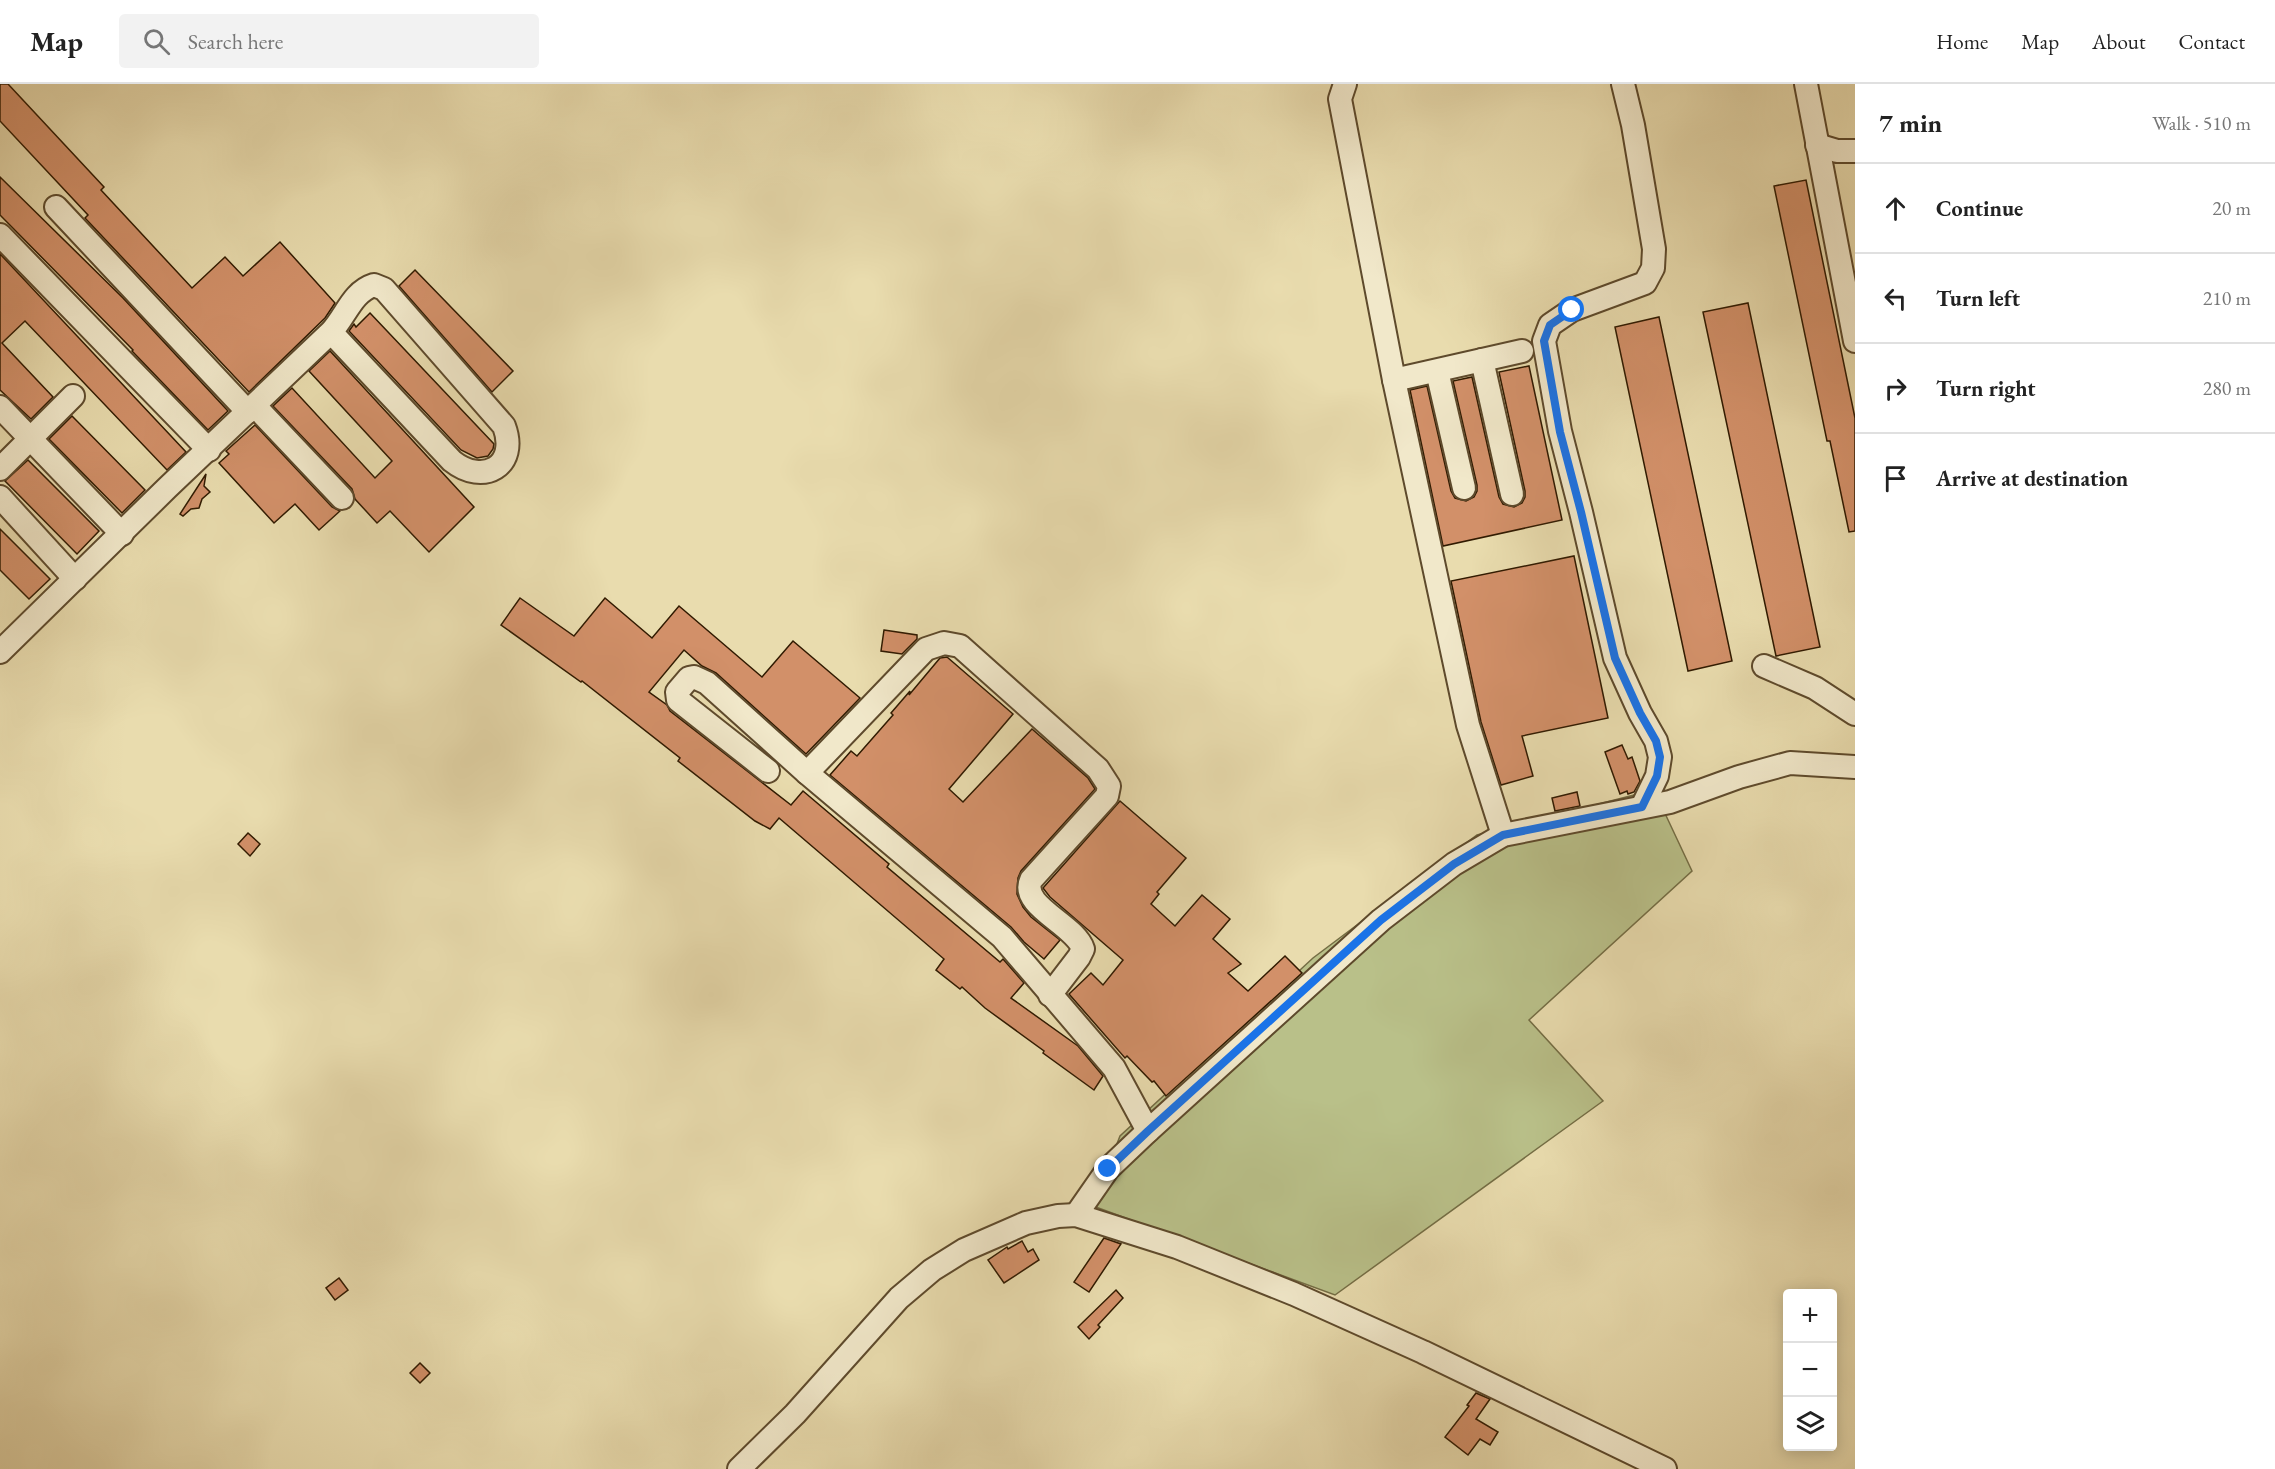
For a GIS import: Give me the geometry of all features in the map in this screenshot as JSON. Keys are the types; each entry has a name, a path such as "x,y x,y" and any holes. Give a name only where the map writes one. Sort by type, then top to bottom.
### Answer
{"street":[{"path":"1345,84 1340,99 1394,380 1468,725 1503,835"},
{"path":"1623,84 1633,125 1654,249 1653,268 1645,283 1572,310 1550,325 1544,341 1560,432 1584,522 1615,658 1640,713 1656,741 1660,757 1657,776 1642,807"},
{"path":"1806,84 1855,341"},
{"path":"1816,146 1837,151 1855,151"},
{"path":"56,207 252,409 342,498"},
{"path":"0,235 209,450"},
{"path":"0,652 331,332 363,288 374,285 384,289 504,426 509,439 508,452 500,465 489,471 475,474 462,469 331,332"},
{"path":"1394,380 1522,351"},
{"path":"1482,360 1512,494"},
{"path":"1437,371 1464,488"},
{"path":"0,469 73,396"},
{"path":"0,407 122,534"},
{"path":"0,497 75,579"},
{"path":"807,773 926,649 944,644 960,646 1098,770 1109,786 1107,796 1031,880 1028,887 1034,901 1072,934 1083,949 1080,957 1050,995"},
{"path":"1764,666 1815,688 1855,714"},
{"path":"768,771 678,700 677,692 689,678 694,677 707,683 807,773 1002,937 1114,1068 1148,1131"},
{"path":"1076,1215 1108,1169 1381,920 1454,864 1503,835 1670,802 1739,777 1790,764 1855,767"},
{"path":"739,1469 795,1414 899,1298 932,1270 964,1250 1026,1223 1058,1216 1076,1215 1177,1247 1294,1294 1423,1352 1665,1469"}],"green space":[{"path":"1654,790 1692,871 1529,1020 1603,1101 1335,1295 1093,1206 1120,1136 1313,958 1477,835"}],"building":[{"path":"0,84 8,84 104,187 101,190 192,288 225,257 243,276 280,242 335,303 325,318 249,392 85,218 88,215 0,121"},
{"path":"0,177 123,298 228,411 208,430 0,215"},
{"path":"1806,180 1855,418 1855,531 1849,532 1830,441 1827,441 1774,186"},
{"path":"0,254 186,452 167,470 25,321 2,343 53,397 31,419 0,390"},
{"path":"415,270 513,371 492,392 399,286"},
{"path":"1748,303 1820,647 1776,656 1703,312"},
{"path":"370,313 494,444 488,456 477,458 461,450 349,331 354,324 356,327"},
{"path":"1659,317 1732,661 1688,671 1615,327"},
{"path":"330,351 474,507 429,552 390,511 377,523 355,499 352,489 273,406 292,388 375,478 392,461 309,371"},
{"path":"1529,366 1562,520 1443,546 1410,390 1427,386 1451,491 1455,498 1466,501 1474,497 1477,485 1453,381 1472,377 1499,497 1503,504 1514,507 1522,503 1525,491 1499,372"},
{"path":"72,416 145,490 122,513 49,439"},
{"path":"255,425 332,507 340,511 319,530 295,504 274,523 219,463 229,454 226,451"},
{"path":"28,460 99,531 77,554 5,481"},
{"path":"206,474 204,486 210,492 202,499 199,508 191,509 183,516 180,514"},
{"path":"0,529 50,579 29,599 0,570"},
{"path":"1574,556 1608,718 1522,736 1533,776 1501,785 1481,722 1451,581"},
{"path":"520,598 574,636 605,598 652,638 679,606 762,677 793,641 860,698 806,754 716,673 702,666 684,650 649,692 791,805 803,791 889,864 887,867 1000,962 1003,959 1024,983 1011,998 1078,1046 1103,1076 1094,1090 985,1008 962,987 960,989 936,970 944,959 779,818 770,829 755,821 582,681 501,625"},
{"path":"884,630 917,635 917,639 902,654 881,651"},
{"path":"947,657 1013,714 949,789 963,802 1032,729 1088,778 1095,789 1021,871 1018,878 1017,894 1023,907 1031,917 1060,940 1044,959 1011,927 830,775 851,751 857,756 893,715 891,713 940,658"},
{"path":"1622,745 1628,759 1632,757 1640,781 1634,792 1628,794 1627,791 1620,794 1605,752"},
{"path":"1577,792 1580,806 1555,811 1552,798"},
{"path":"1120,801 1186,858 1157,892 1159,894 1151,904 1175,926 1202,895 1230,919 1213,939 1241,964 1228,973 1248,991 1285,956 1302,973 1166,1096 1154,1081 1152,1082 1127,1056 1125,1058 1069,994 1091,973 1103,985 1123,960 1050,897 1043,888"},
{"path":"248,833 260,844 250,856 238,844"},
{"path":"1104,1238 1121,1244 1089,1292 1074,1282"},
{"path":"1022,1241 1028,1252 1033,1249 1039,1260 1004,1283 988,1260 1007,1247 1008,1249"},
{"path":"339,1278 348,1290 335,1300 326,1288"},
{"path":"1116,1290 1123,1298 1098,1325 1100,1327 1089,1339 1078,1327"},
{"path":"420,1363 430,1373 420,1383 410,1373"},
{"path":"1476,1393 1490,1399 1476,1419 1498,1432 1490,1445 1480,1439 1468,1455 1445,1437"}],"route":[{"path":"1108,1169 1381,920 1454,864 1503,835 1642,807 1657,776 1660,757 1656,741 1640,713 1615,658 1551,392 1544,341 1550,325 1572,310"}]}
